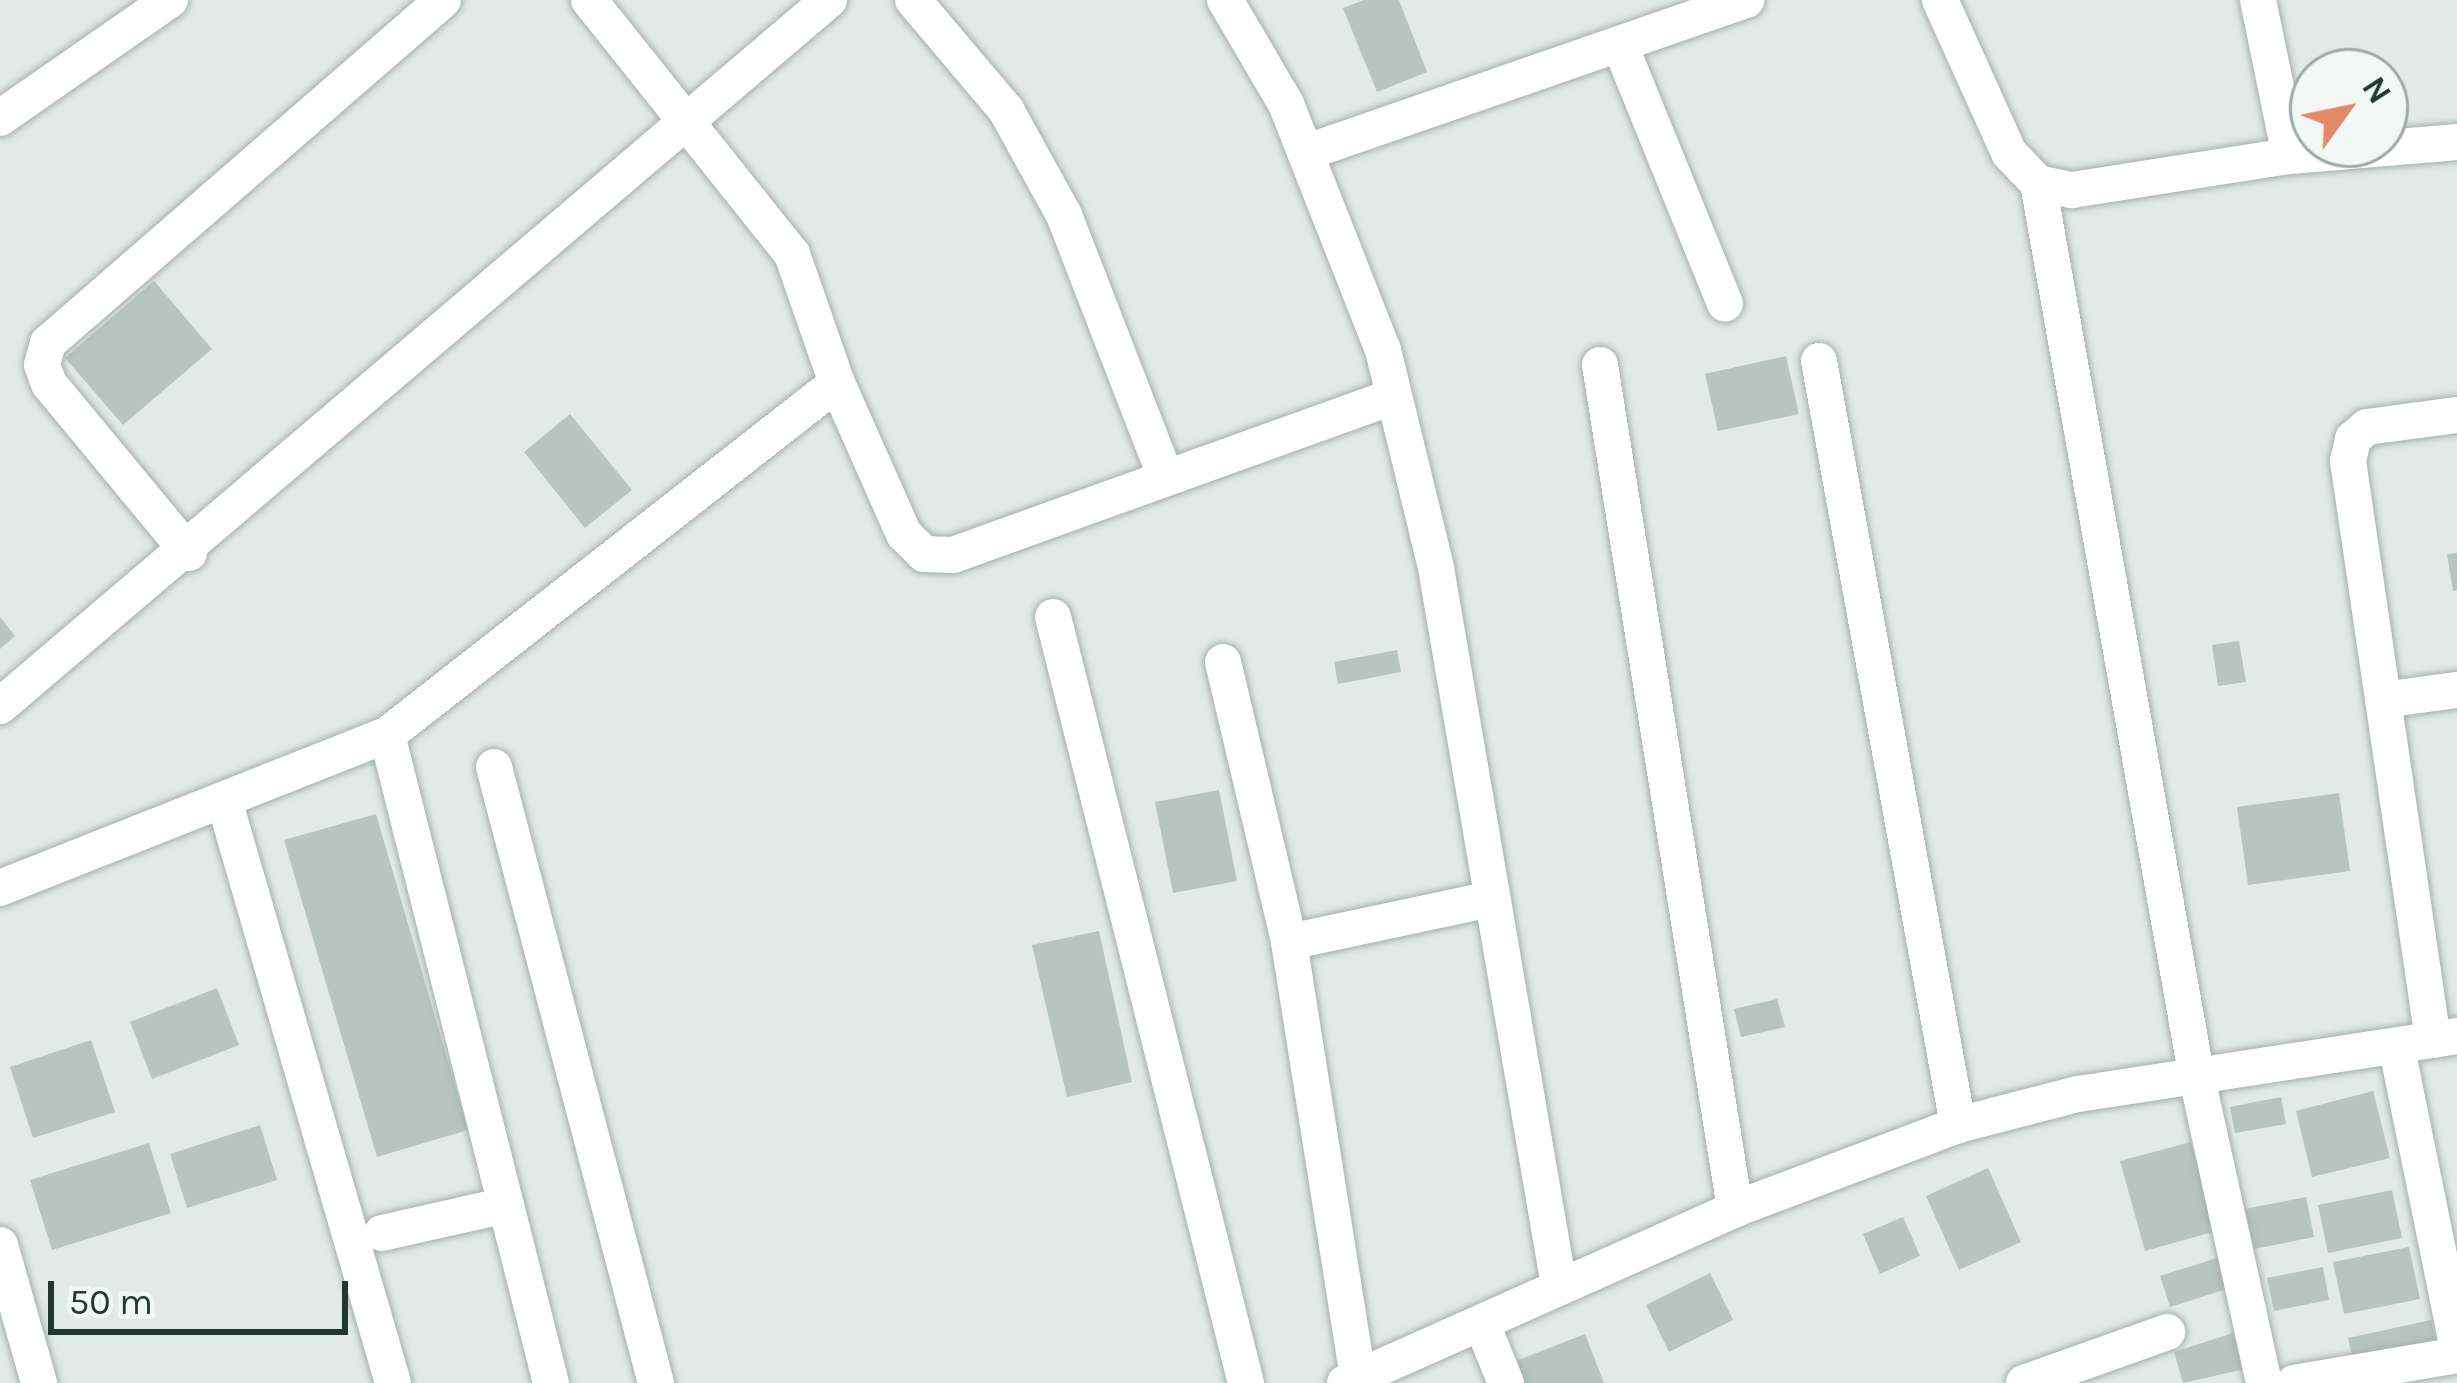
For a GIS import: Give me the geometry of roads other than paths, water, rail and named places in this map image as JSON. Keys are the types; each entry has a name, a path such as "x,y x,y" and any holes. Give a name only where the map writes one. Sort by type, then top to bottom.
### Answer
{"street":[{"path":"0,118 170,0"},
{"path":"189,553 49,384 42,364 48,343 443,0"},
{"path":"590,0 792,254 836,382 904,535 924,554 953,555 1393,397"},
{"path":"0,706 189,553 829,0"},
{"path":"913,0 1006,110 1064,215 1166,478"},
{"path":"1307,152 1746,0"},
{"path":"1940,0 2008,153 2038,183 2072,190 2289,156"},
{"path":"2258,0 2289,151"},
{"path":"1236,5 1307,152 1369,303 1393,397 1436,568 1559,1286"},
{"path":"1620,45 1725,304"},
{"path":"2409,146 2457,142"},
{"path":"2038,183 2198,1078 2264,1383"},
{"path":"1819,361 1958,1125"},
{"path":"1600,365 1735,1209"},
{"path":"0,888 387,735 836,382"},
{"path":"2457,415 2385,422 2353,439 2348,461 2429,1042 2457,1343"},
{"path":"1053,617 1246,1383"},
{"path":"1223,662 1289,942 1351,1380 1735,1209 1958,1125 2078,1094 2429,1042"},
{"path":"2383,700 2457,690"},
{"path":"387,735 551,1383"},
{"path":"494,767 656,1383"},
{"path":"224,800 393,1383"},
{"path":"1289,942 1492,899"},
{"path":"382,1233 506,1205"},
{"path":"0,1245 39,1383"},
{"path":"1482,1324 1506,1383"},
{"path":"2024,1383 2167,1332"},
{"path":"2294,1383 2457,1355"}]}
